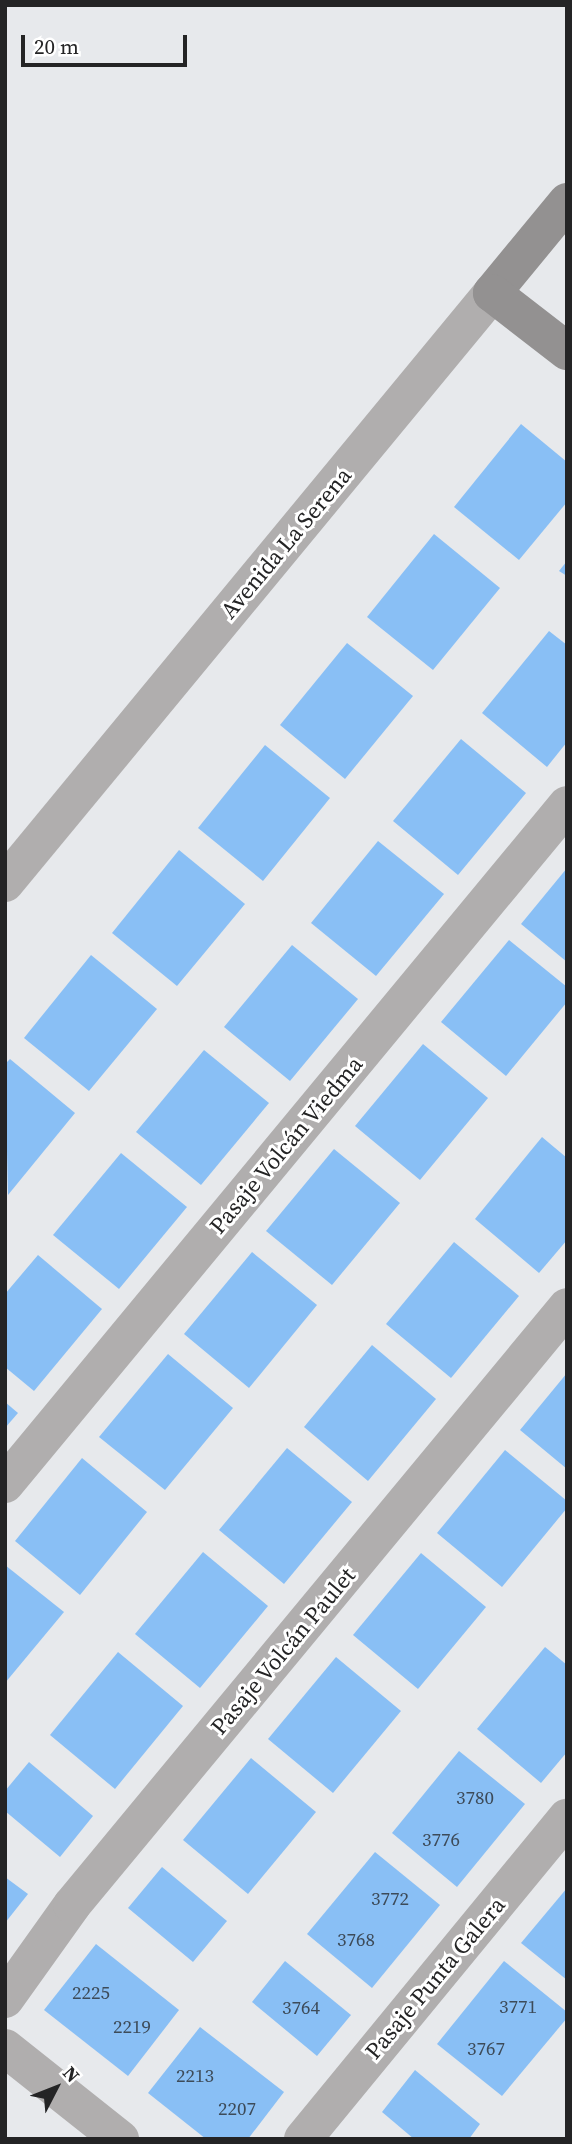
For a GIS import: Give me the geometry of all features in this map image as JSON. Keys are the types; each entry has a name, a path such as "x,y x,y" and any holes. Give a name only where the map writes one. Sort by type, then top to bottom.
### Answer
{"street":[{"name":"Avenida La Serena","path":"5,883 567,202"},
{"path":"492,293 567,351"},
{"name":"Pasaje Volcán Viedma","path":"5,1485 567,805"},
{"name":"Pasaje Volcán Paulet","path":"5,1999 72,1905 567,1307"},
{"name":"Pasaje Punta Galera","path":"303,2139 567,1818"},
{"path":"5,2048 120,2139"}],"building":[{"path":"521,424 567,462 567,502 519,560 454,507"},
{"path":"434,534 500,588 433,670 367,617"},
{"path":"567,561 567,576 559,571"},
{"path":"549,631 567,645 567,742 547,767 482,713"},
{"path":"347,643 413,696 345,779 280,725"},
{"path":"461,739 526,793 458,875 393,821"},
{"path":"265,745 330,798 263,881 198,828"},
{"path":"378,841 444,894 376,976 311,923"},
{"path":"179,850 245,904 177,986 112,933"},
{"path":"567,868 567,962 521,924"},
{"path":"509,940 567,987 567,1002 506,1076 441,1022"},
{"path":"292,945 358,999 290,1081 224,1027"},
{"path":"91,955 157,1009 89,1091 24,1038"},
{"path":"423,1044 488,1098 420,1180 355,1126"},
{"path":"204,1050 269,1103 201,1185 136,1132"},
{"path":"10,1059 75,1113 8,1195 5,1064"},
{"path":"542,1137 567,1158 567,1240 539,1273 475,1219"},
{"path":"334,1149 400,1203 332,1285 266,1231"},
{"path":"121,1153 187,1207 119,1289 53,1235"},
{"path":"454,1242 519,1296 451,1378 386,1324"},
{"path":"252,1252 317,1305 249,1388 184,1334"},
{"path":"38,1255 102,1309 34,1391 5,1367 5,1294"},
{"path":"372,1345 436,1399 368,1481 304,1427"},
{"path":"168,1354 233,1408 165,1490 99,1437"},
{"path":"567,1373 567,1469 520,1430"},
{"path":"5,1402 18,1413 5,1428"},
{"path":"287,1448 352,1502 284,1584 219,1530"},
{"path":"505,1450 567,1501 567,1508 502,1587 437,1533"},
{"path":"82,1458 147,1512 80,1595 15,1541"},
{"path":"203,1552 268,1606 200,1688 135,1634"},
{"path":"421,1553 486,1607 418,1689 353,1635"},
{"path":"5,1565 64,1612 5,1683"},
{"path":"545,1647 567,1665 567,1752 541,1783 477,1729"},
{"path":"118,1652 183,1706 115,1789 50,1735"},
{"path":"336,1657 401,1711 333,1793 268,1739"},
{"path":"459,1751 525,1804 457,1887 392,1833"},
{"path":"251,1758 316,1812 248,1894 183,1840"},
{"path":"29,1762 93,1816 60,1857 5,1811 5,1791"},
{"path":"375,1852 440,1905 372,1988 307,1934"},
{"path":"162,1867 227,1921 193,1962 128,1908"},
{"path":"5,1877 28,1894 5,1923"},
{"path":"567,1888 567,1980 521,1943"},
{"path":"96,1944 179,2010 128,2076 44,2010"},
{"path":"285,1961 351,2015 317,2056 252,2002"},
{"path":"504,1961 567,2012 567,2018 502,2096 437,2044"},
{"path":"200,2027 284,2092 248,2139 206,2139 148,2093"},
{"path":"415,2070 480,2124 469,2139 414,2139 382,2112"}]}
